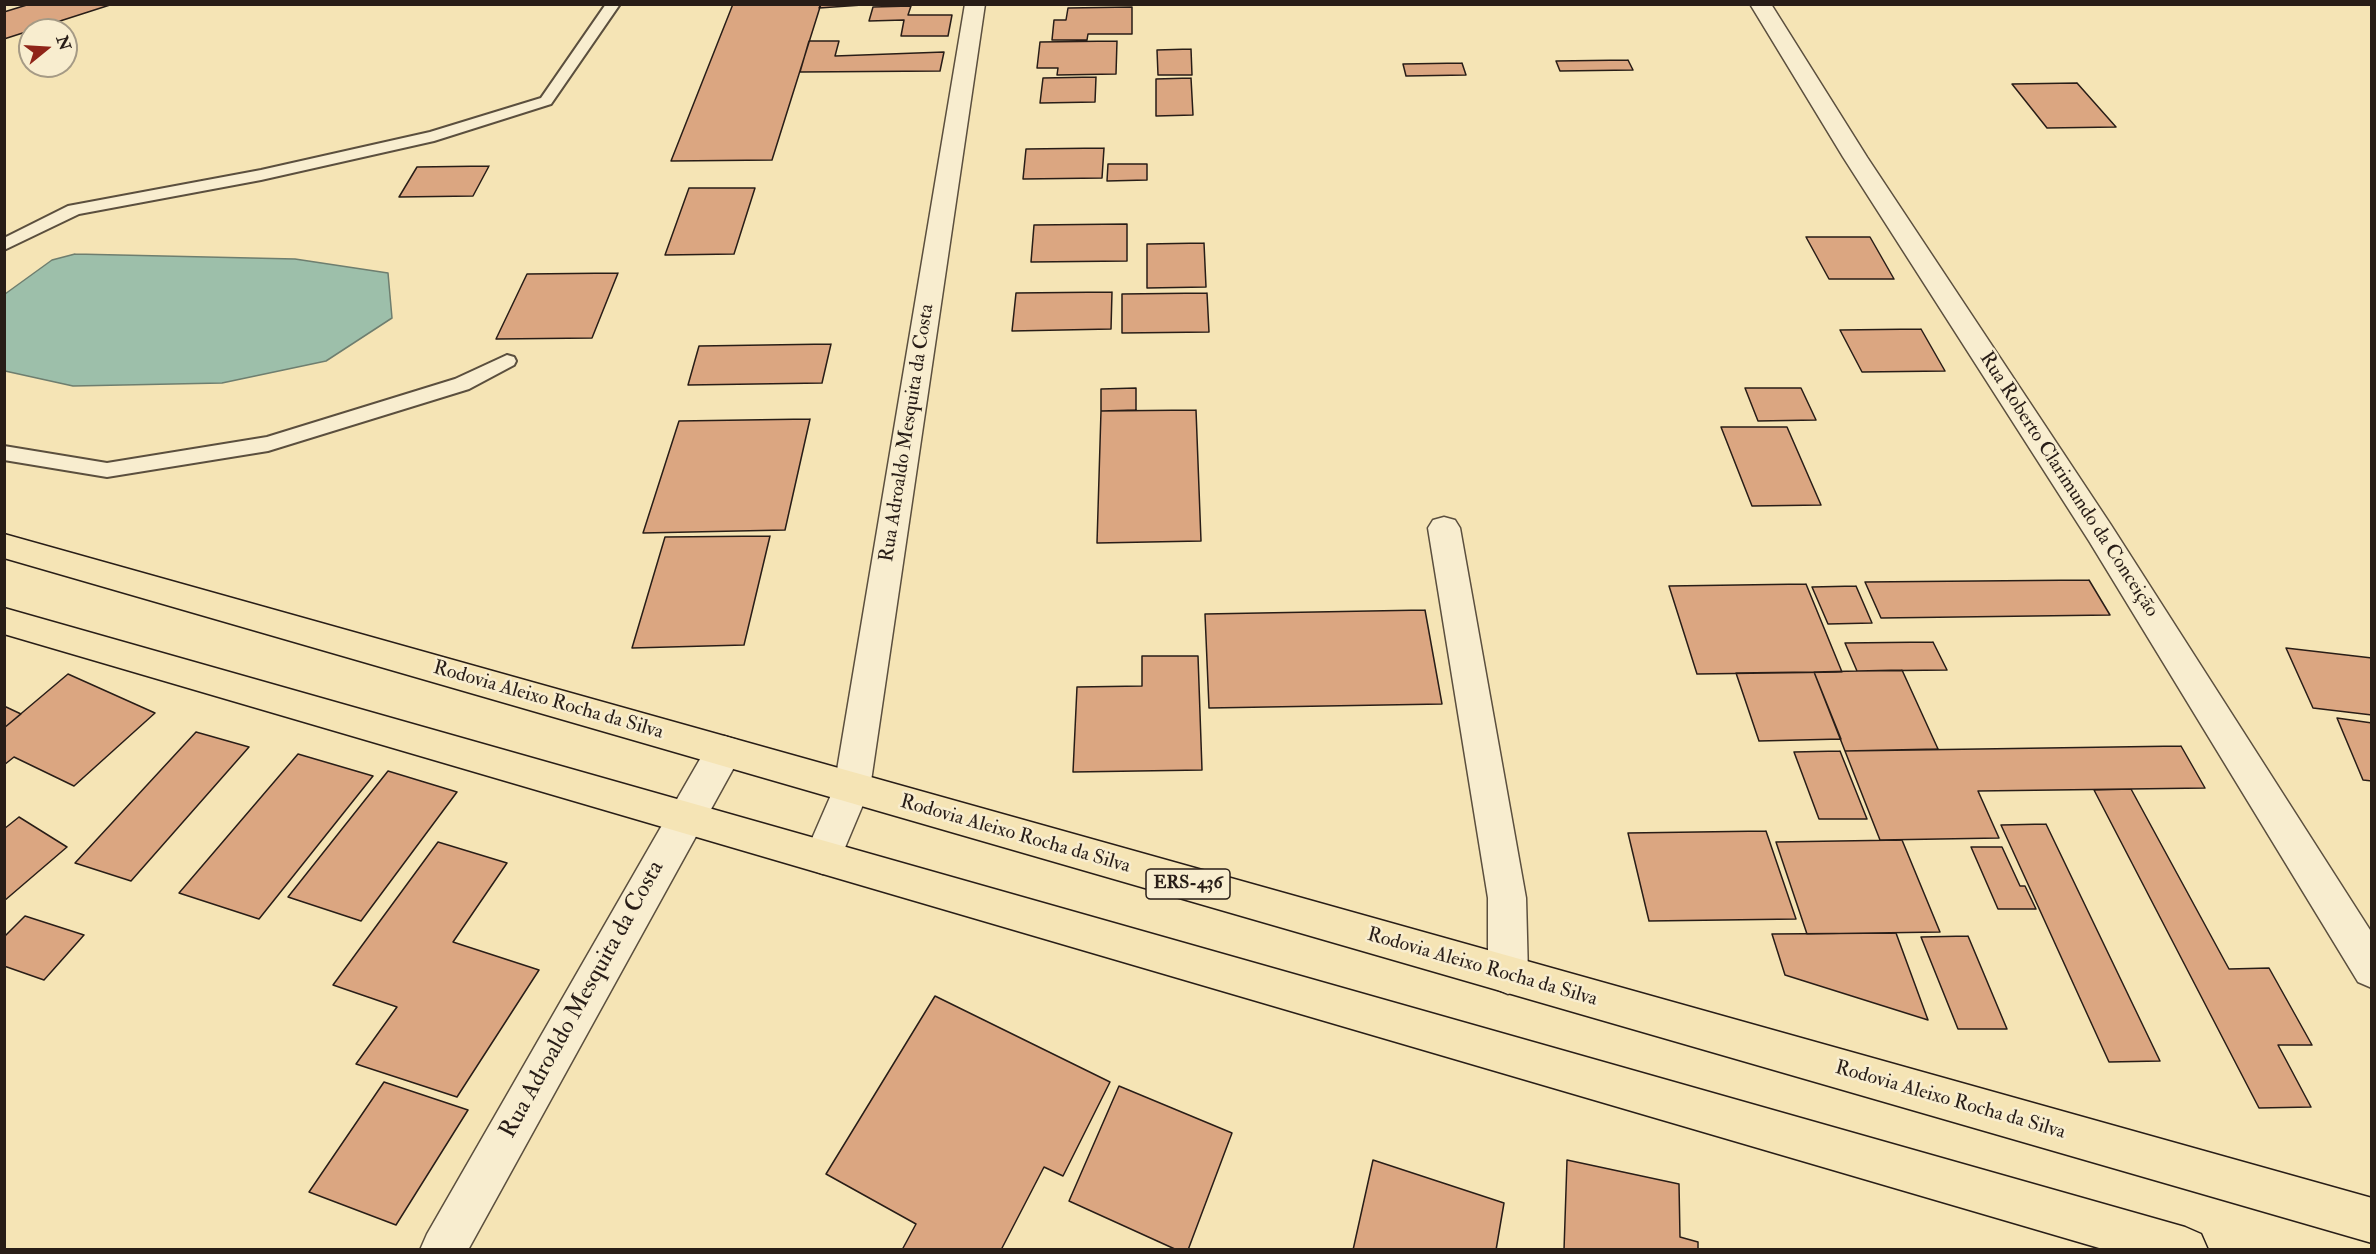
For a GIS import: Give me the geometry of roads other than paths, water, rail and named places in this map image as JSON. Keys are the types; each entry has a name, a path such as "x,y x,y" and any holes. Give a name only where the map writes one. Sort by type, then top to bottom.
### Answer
{"main road":[{"name":"Rodovia Aleixo Rocha da Silva","path":"4,546 2372,1221"},
{"path":"4,621 687,817 1238,979 2185,1250"}],"street":[{"name":"Rua Adroaldo Mesquita da Costa","path":"823,857 852,788 975,4"},
{"name":"Rua Roberto Clarimundo da Conceição","path":"1760,4 1855,157 2100,532 2372,969"},
{"path":"1443,528 1507,898 1508,975"},
{"name":"Rua Adroaldo Mesquita da Costa","path":"443,1250 724,752"}],"lane":[{"path":"4,245 74,210 261,175 434,136 546,101 613,4"},
{"path":"4,453 107,470 268,444 462,384 507,361"}]}
